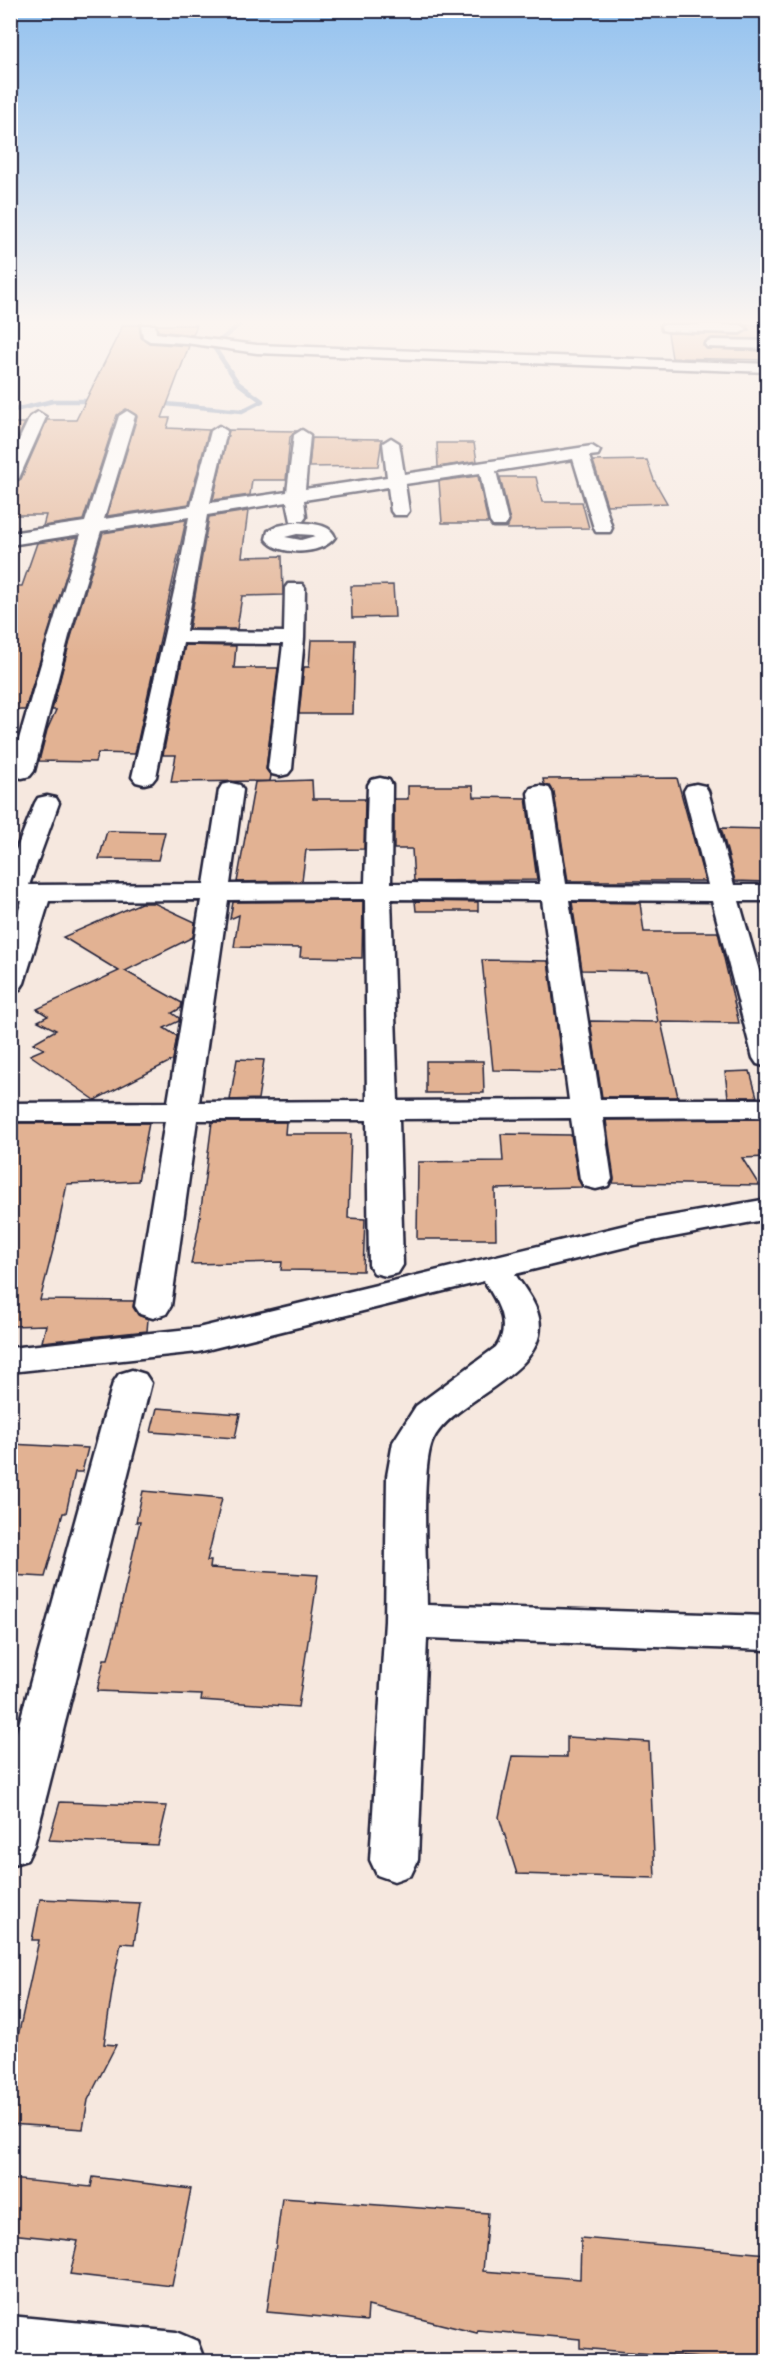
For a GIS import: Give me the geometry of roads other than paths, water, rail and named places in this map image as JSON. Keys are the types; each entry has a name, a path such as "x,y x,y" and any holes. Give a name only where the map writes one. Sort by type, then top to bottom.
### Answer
{"street":[{"path":"10,478 29,436"},
{"path":"22,771 60,636 121,436"},
{"path":"144,777 175,637 199,511 218,436"},
{"path":"297,528 295,497 302,436"},
{"path":"391,443 400,511"},
{"path":"10,539 586,452 603,528"},
{"path":"487,467 498,522"},
{"path":"280,769 294,638 295,588"},
{"path":"175,637 294,638"},
{"path":"380,785 378,891 386,1264"},
{"path":"153,1306 231,790"},
{"path":"696,791 768,1058"},
{"path":"540,793 596,1179"},
{"path":"10,982 21,893 47,803"},
{"path":"21,893 378,891 768,893"},
{"path":"10,1112 768,1108"},
{"path":"10,1360 198,1340 642,1232 768,1209"},
{"path":"394,1860 406,1622 408,1476 412,1442 429,1416 509,1356 520,1340 521,1318 512,1297 493,1268"},
{"path":"10,1845 132,1383"},
{"path":"406,1622 768,1633"},
{"path":"10,2345 176,2361"}]}
